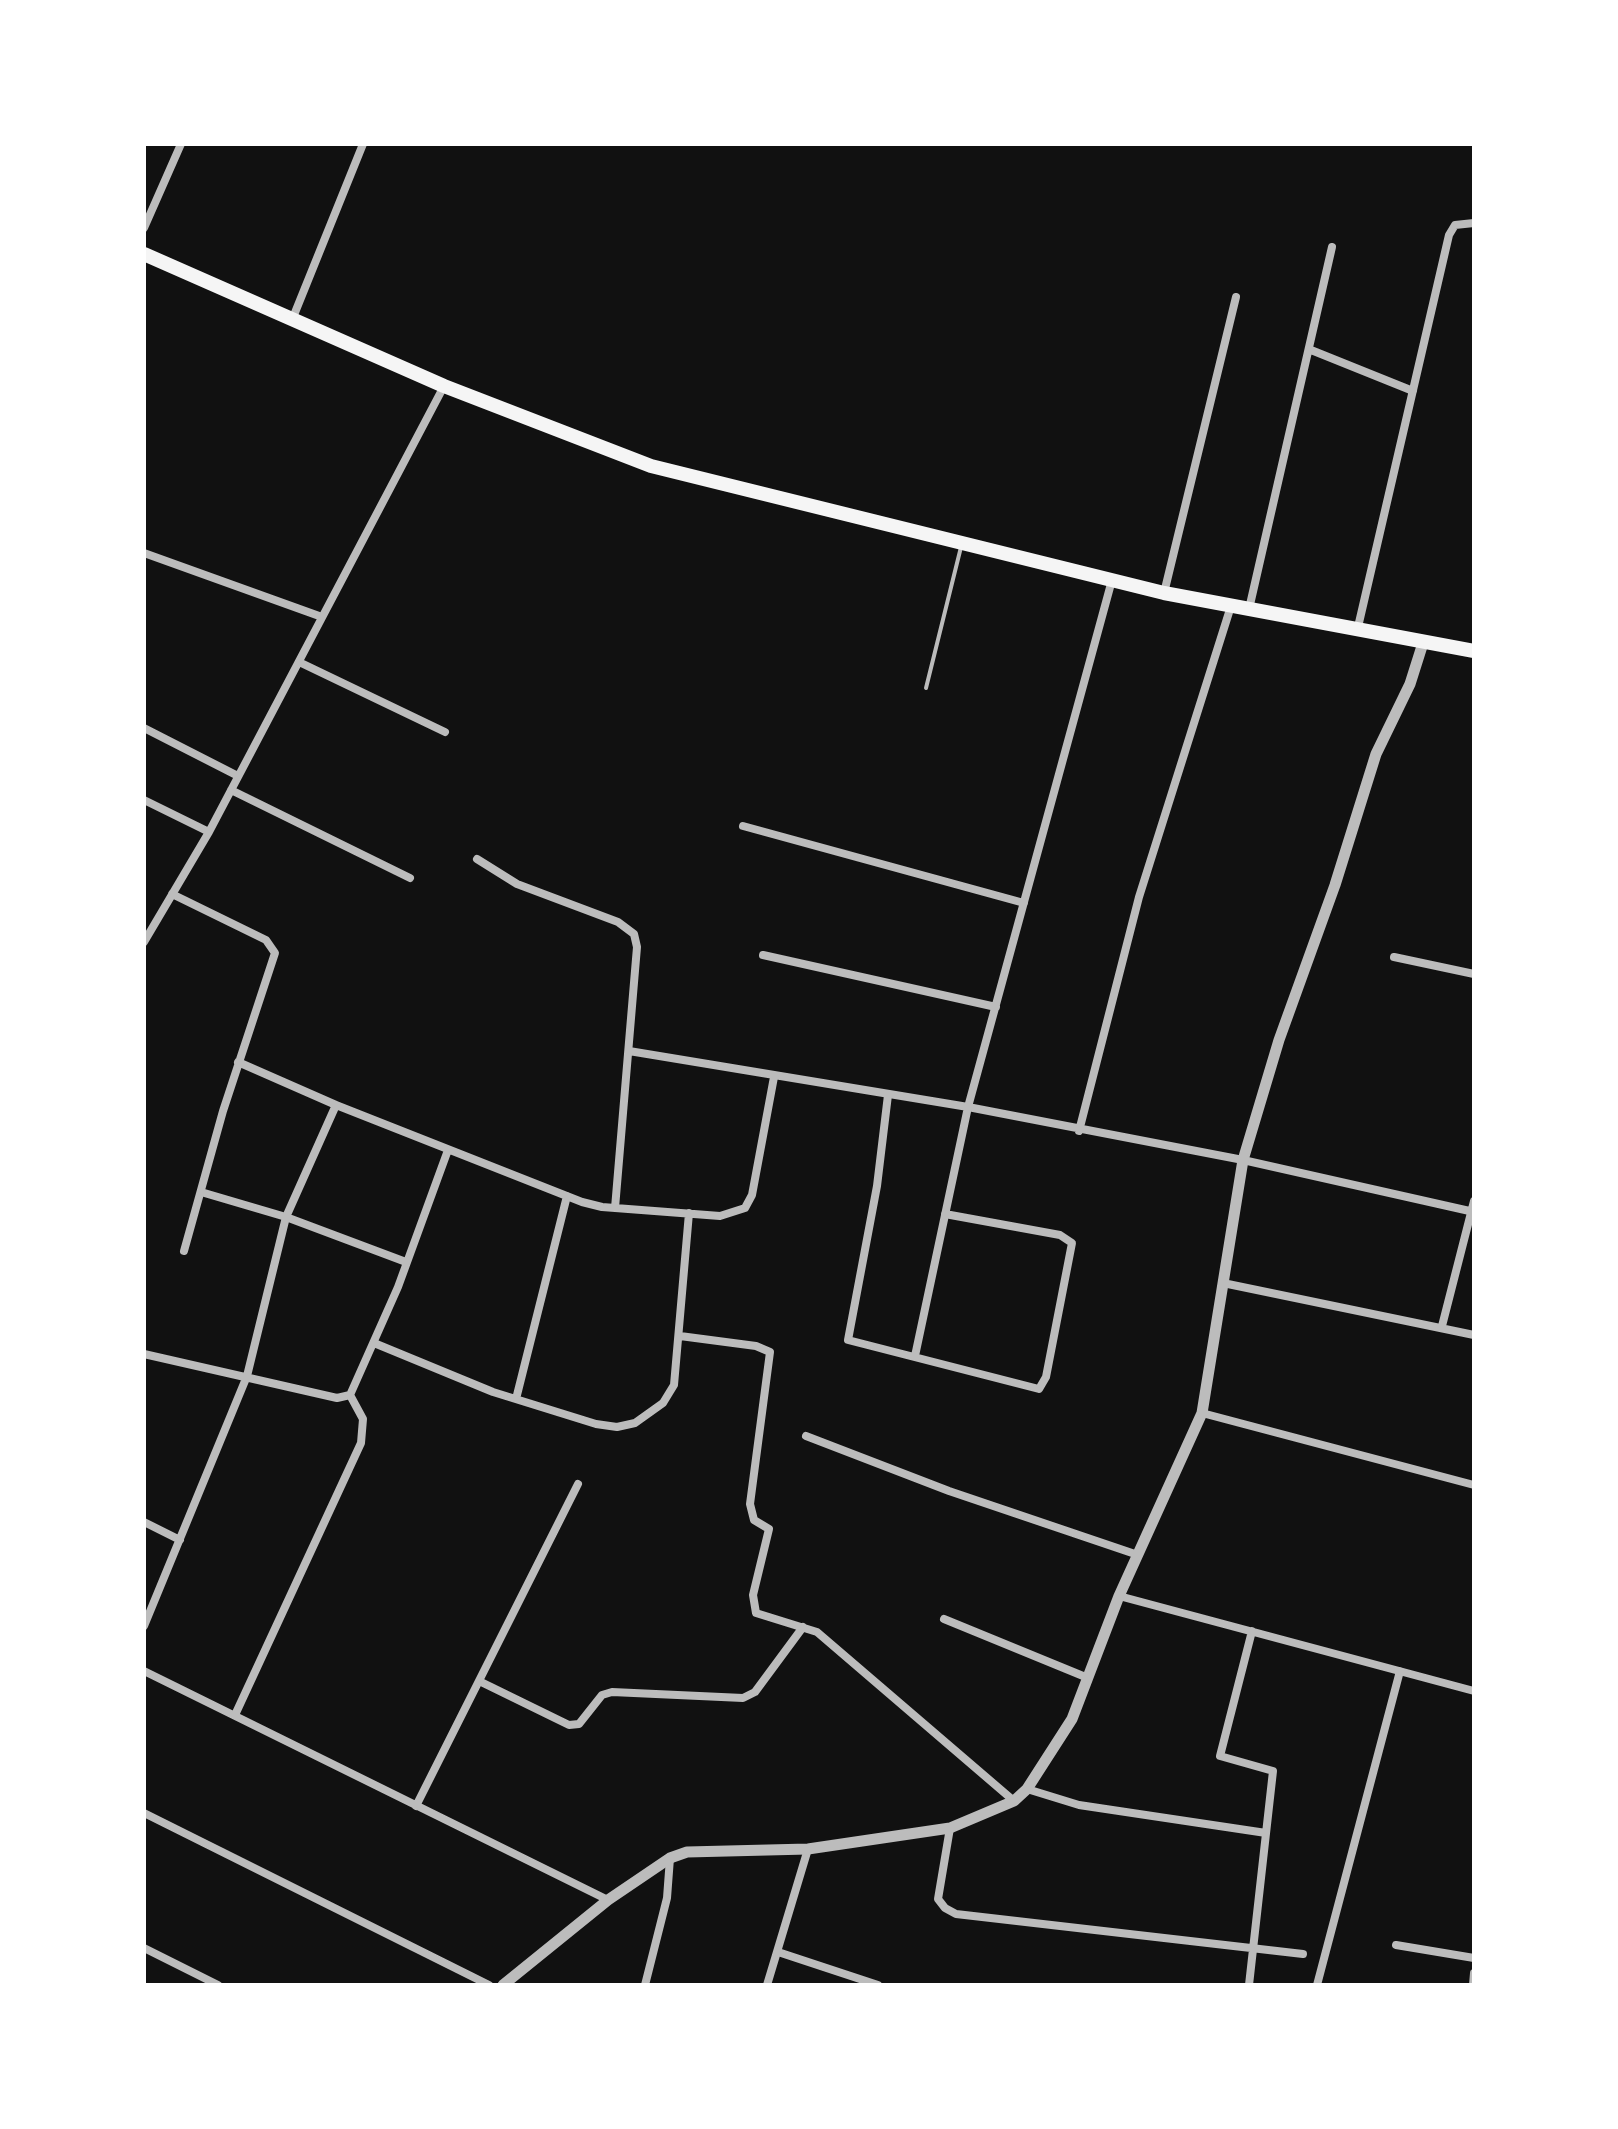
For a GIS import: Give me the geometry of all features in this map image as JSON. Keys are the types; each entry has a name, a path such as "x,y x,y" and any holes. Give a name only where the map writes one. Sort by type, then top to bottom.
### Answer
{"main road":[{"path":"144,254 444,386 651,466 1164,593 1474,651"}],"street":[{"path":"144,228 181,144"},
{"path":"292,320 363,144"},
{"path":"1358,627 1449,235 1455,225 1466,221 1474,223"},
{"path":"1249,610 1311,350 1332,247"},
{"path":"1164,593 1236,297"},
{"path":"1311,350 1413,391"},
{"path":"145,937 209,832 444,386"},
{"path":"144,553 322,617"},
{"path":"915,1356 968,1107 1112,580"},
{"path":"1079,1131 1139,897 1231,606"},
{"path":"509,1983 608,1900 670,1858 687,1852 808,1849 950,1828 1014,1801 1027,1789 1072,1719 1119,1596 1202,1413 1243,1160 1279,1040 1335,885 1376,754 1410,684 1423,643"},
{"path":"299,662 445,732"},
{"path":"144,728 238,776"},
{"path":"231,790 410,878"},
{"path":"144,800 209,832"},
{"path":"743,826 1024,903"},
{"path":"477,859 517,884 618,922 634,934 637,947 615,1208"},
{"path":"172,894 272,945 273,964 238,1062 184,1251"},
{"path":"763,955 996,1007"},
{"path":"1394,957 1474,974"},
{"path":"629,1051 968,1107 1079,1131 1243,1160 1473,1212"},
{"path":"238,1062 336,1105 567,1196 615,1208 720,1216 745,1208 752,1195 774,1077"},
{"path":"888,1095 877,1186 847,1335 852,1343 915,1356 1039,1389 1044,1384 1050,1362 1072,1243 1060,1235 945,1214"},
{"path":"144,1626 247,1376 286,1217 336,1105"},
{"path":"350,1395 374,1343 448,1150"},
{"path":"201,1192 286,1217 406,1262"},
{"path":"516,1399 567,1196"},
{"path":"1442,1326 1474,1201"},
{"path":"374,1343 516,1399 596,1424 617,1427 635,1423 670,1396 680,1336 689,1213"},
{"path":"1223,1283 1474,1335"},
{"path":"680,1336 756,1346 770,1352 750,1504 754,1520 769,1529 769,1537 752,1606 763,1618 817,1632 1014,1801"},
{"path":"144,1354 337,1398 350,1395"},
{"path":"235,1715 361,1443 363,1419 350,1395"},
{"path":"1202,1413 1474,1485"},
{"path":"806,1436 949,1491 1138,1555"},
{"path":"416,1806 578,1484"},
{"path":"144,1522 180,1540"},
{"path":"1119,1596 1474,1691"},
{"path":"944,1619 1088,1678"},
{"path":"479,1681 569,1725 579,1724 602,1695 612,1692 743,1698 755,1692 803,1627"},
{"path":"1249,1985 1273,1771 1220,1756 1252,1631"},
{"path":"144,1671 608,1900"},
{"path":"1317,1985 1400,1671"},
{"path":"1027,1789 1079,1805 1266,1833"},
{"path":"144,1813 489,1985"},
{"path":"950,1828 938,1899 956,1914 1303,1954"},
{"path":"767,1985 808,1849"},
{"path":"645,1985 667,1898 670,1858"},
{"path":"1396,1945 1474,1958"},
{"path":"144,1948 218,1985"},
{"path":"778,1952 878,1985"},
{"path":"1473,1985 1474,1973"}],"lane":[{"path":"926,688 962,543"}]}
